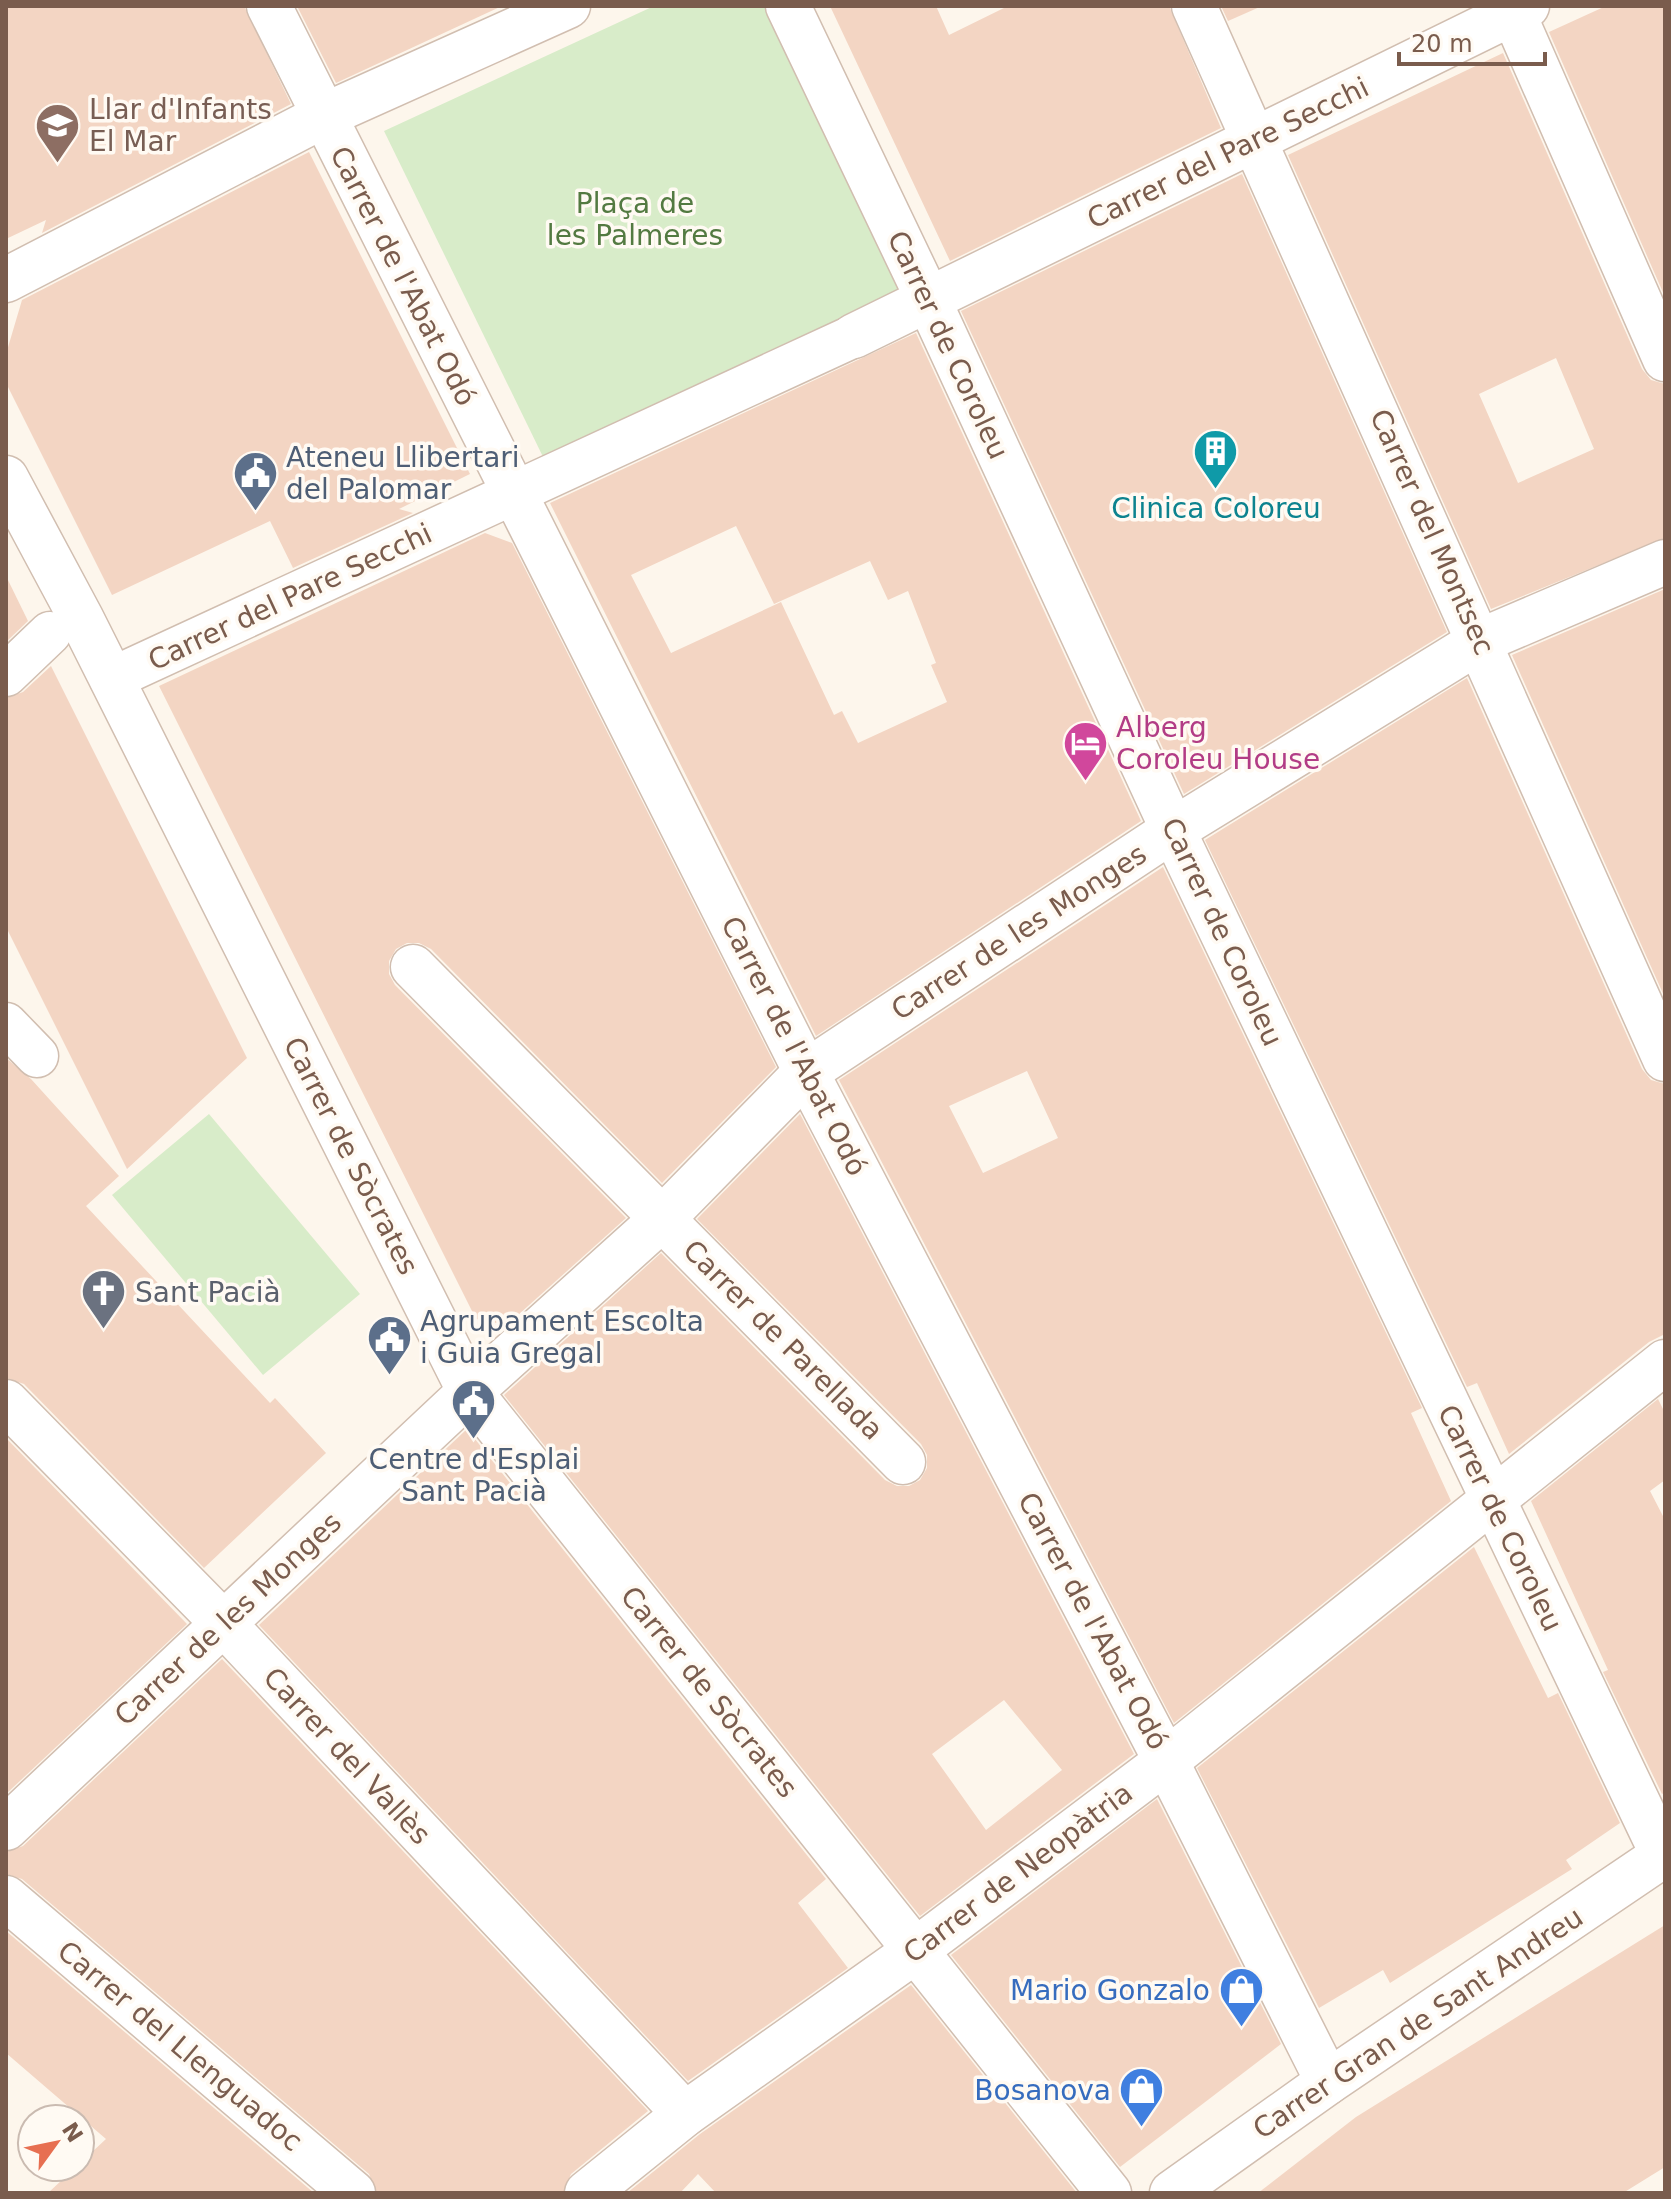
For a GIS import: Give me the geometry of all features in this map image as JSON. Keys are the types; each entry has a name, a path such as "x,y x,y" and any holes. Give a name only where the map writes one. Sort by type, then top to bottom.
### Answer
{"street":[{"name":"Carrer de l'Abat Odó","path":"269,6 806,1072 1166,1761 1328,2082"},
{"path":"6,280 323,116 568,6"},
{"name":"Carrer de Coroleu","path":"788,6 928,299 1173,830 1491,1500 1664,1854"},
{"name":"Carrer del Montsec","path":"1194,6 1257,140 1665,1059"},
{"path":"1517,8 1665,359"},
{"name":"Carrer del Pare Secchi","path":"928,299 1257,140 1517,8"},
{"path":"514,495 928,299"},
{"name":"Carrer de Sòcrates","path":"6,478 111,679 470,1392 1109,2193"},
{"name":"Carrer del Pare Secchi","path":"111,679 514,495"},
{"name":"Carrer de les Monges","path":"6,1828 470,1392 663,1218 806,1072 1173,830 1480,641 1665,562"},
{"path":"6,675 50,633"},
{"path":"413,967 663,1218"},
{"path":"6,1024 37,1056"},
{"name":"Carrer de Parellada","path":"663,1218 903,1462"},
{"name":"Carrer de Neopàtria","path":"587,2193 685,2114 917,1949 1166,1761 1665,1362"},
{"name":"Carrer del Vallès","path":"6,1402 223,1623 685,2114"},
{"name":"Carrer Gran de Sant Andreu","path":"1172,2193 1328,2082 1664,1854"},
{"name":"Carrer del Llenguadoc","path":"6,1898 353,2193"}],"green space":[{"name":"Plaça de les Palmeres","path":"654,6 773,6 912,294 546,463 384,131"},
{"path":"209,1114 360,1294 263,1375 112,1195"}],"building":[{"path":"6,6 244,6 291,104 42,233 46,220 6,239"},
{"path":"297,6 502,6 336,83"},
{"path":"830,6 936,6 949,35 1008,6 1169,6 1221,128 950,261"},
{"path":"1221,6 1262,6 1228,21"},
{"path":"1606,6 1665,6 1665,297 1549,32"},
{"path":"1503,53 1642,369 1651,380 1665,384 1665,538 1491,609 1288,155","holes":["1556,358 1594,449 1518,483 1479,394"]},
{"path":"309,152 470,474 399,509 413,513 293,568 270,521 112,595 6,383 6,354 22,300"},
{"path":"1242,174 1447,632 1184,794 961,311"},
{"path":"916,333 1141,821 816,1036 550,503","holes":["736,526 774,604 870,561 888,600 908,591 936,663 931,665 947,702 858,743 842,711 834,715 781,602 671,653 631,575"]},
{"path":"485,533 512,543 776,1067 662,1183 431,949 419,943 407,943 396,949 389,961 389,974 395,985 626,1218 507,1325 476,1319 159,686"},
{"path":"6,576 28,621 6,642"},
{"path":"1665,589 1665,998 1512,655"},
{"path":"51,666 247,1058 127,1169 6,927 6,698 23,692"},
{"path":"1467,678 1642,1069 1651,1080 1665,1084 1665,1334 1649,1342 1509,1454 1477,1383 1467,1387 1205,840"},
{"path":"1163,867 1422,1408 1411,1413 1451,1501 1174,1723 839,1080","holes":["1027,1071 1058,1138 983,1173 949,1106"]},
{"name":"Sant Pacià","path":"6,1058 31,1079 119,1176 86,1206 270,1403 275,1398 326,1453 204,1568 24,1384 6,1378"},
{"path":"800,1114 1134,1754 920,1916 504,1395 661,1253 885,1480 897,1486 909,1486 920,1480 927,1468 927,1455 921,1444 697,1219","holes":["1004,1700 1062,1770 986,1830 932,1754"]},
{"path":"1658,1399 1665,1413 1665,1480 1650,1491 1665,1520 1665,1792 1662,1794 1603,1672 1608,1670 1531,1501"},
{"path":"467,1429 826,1879 798,1903 848,1968 688,2081 259,1625"},
{"path":"6,1438 187,1624 6,1794"},
{"path":"1474,1547 1548,1698 1558,1693 1620,1823 1566,1860 1572,1869 1390,1983 1383,1970 1319,2008 1197,1768"},
{"path":"222,1659 648,2111 571,2174 563,2193 377,2193 369,2174 22,1879 6,1874 6,1852 23,1846"},
{"path":"1157,1799 1281,2044 1120,2167 951,1955"},
{"path":"1665,1925 1665,2167 1623,2193 1258,2193 1356,2117"},
{"path":"6,1931 314,2193 48,2193 59,2183 96,2183 96,2148 106,2139 96,2130 96,2103 64,2103 6,2053"},
{"path":"911,1985 1077,2193 716,2193 698,2174 680,2193 627,2193 700,2134"}],"place":[{"name":"Llar d'Infants El Mar","path":"58,164"},
{"name":"Clinica Coloreu","path":"1216,490"},
{"name":"Ateneu Llibertari del Palomar","path":"255,512"},
{"name":"Alberg Coroleu House","path":"1085,782"},
{"name":"Sant Pacià","path":"104,1331"},
{"name":"Agrupament Escolta i Guia Gregal","path":"389,1376"},
{"name":"Centre d'Esplai Sant Pacià","path":"474,1441"},
{"name":"Mario Gonzalo","path":"1241,2029"},
{"name":"Bosanova","path":"1142,2129"}]}
